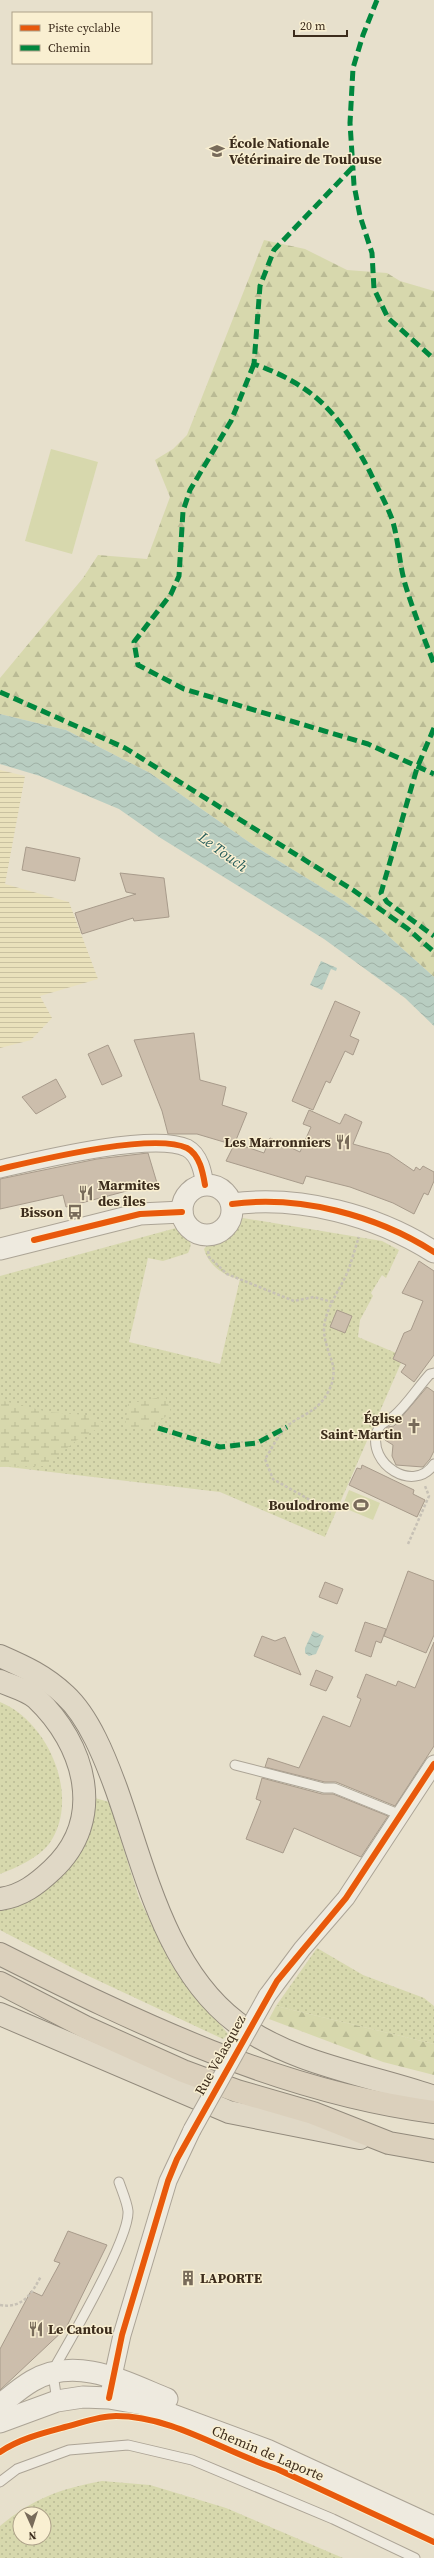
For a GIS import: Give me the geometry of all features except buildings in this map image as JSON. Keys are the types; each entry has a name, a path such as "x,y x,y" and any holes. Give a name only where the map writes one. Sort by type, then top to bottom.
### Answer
{"highway":[{"path":"0,1656 41,1674 67,1696 86,1723 104,1754 162,1919 190,1971 210,1997 235,2022 268,2042 339,2071 434,2097"},
{"path":"0,1681 34,1697 61,1726 84,1779 83,1808 78,1834 64,1858 32,1888 0,1899"},
{"path":"0,1954 102,2005 178,2039 249,2065 325,2089 408,2109 434,2112"},
{"path":"0,1983 85,2027 183,2071 237,2091 313,2113 389,2143"},
{"path":"0,2014 229,2112 434,2151"}],"street":[{"path":"0,1169 73,1152 140,1145 173,1144 188,1149 197,1157 205,1185"},
{"path":"205,1185 222,1190 232,1204 231,1218 228,1225 222,1230 209,1235 192,1230 185,1222 182,1212 188,1194 205,1185"},
{"path":"232,1204 271,1200 365,1219 394,1230 434,1252"},
{"path":"0,1249 140,1214 182,1212"},
{"name":"Rue Velasquez","path":"109,2398 112,2377 122,2335 168,2181 192,2130 267,1996 302,1949 346,1898 434,1764"},
{"path":"0,2406 33,2381 53,2374 82,2370 112,2377"},
{"name":"Chemin de Laporte","path":"112,2377 221,2422 267,2450"},
{"path":"0,2422 25,2411 57,2401 83,2397 109,2398"},
{"name":"Chemin de Laporte","path":"109,2398 143,2404 267,2450 434,2527"}],"lane":[{"path":"434,1373 430,1374 394,1416 381,1424 375,1439 379,1458 394,1473 415,1476 431,1469 434,1464"},
{"path":"235,1765 324,1788 334,1788 400,1815"},
{"path":"57,2401 53,2374 57,2363 114,2255 126,2223 128,2211 119,2182"},
{"path":"0,2482 17,2469 69,2450 128,2445 192,2460 333,2519 415,2558"}],"path":[{"path":"331,1512 273,1479 265,1459 287,1427 317,1408 327,1393 334,1374 333,1360 326,1343 324,1329 332,1302 348,1271 365,1219"},
{"path":"208,1251 209,1257 227,1274 294,1301 314,1298 332,1302"},
{"path":"408,1544 429,1496 426,1489"},
{"path":"0,2305 18,2304 25,2300 32,2293 41,2276"}],"shaded area":[{"path":"0,770 25,776 5,884 69,902 98,979 40,996 52,1018 31,1040 0,1048"}],"green space":[{"path":"264,240 305,249 347,270 387,273 400,281 434,291 434,977 375,924 344,901 256,847 150,773 66,730 0,714 0,678 83,578 98,555 147,559 170,497 155,460 173,449 187,435"},
{"path":"51,449 98,462 72,554 25,541"},
{"path":"243,1218 382,1241 399,1250 386,1278 382,1275 371,1293 373,1296 360,1320 358,1337 396,1353 393,1359 401,1363 325,1537 220,1492 0,1466 0,1276 176,1228 189,1238 191,1244 188,1253 163,1261 148,1258 129,1342 220,1364 240,1279 223,1273 213,1265 204,1249 209,1243 226,1235"},
{"path":"165,1396 171,1412 151,1429 125,1427 128,1404"},
{"path":"0,1400 48,1412 86,1415 106,1424 77,1440 45,1466 0,1467"},
{"name":"Boulodrome","path":"349,1490 380,1503 373,1520 342,1507"},
{"path":"0,1702 17,1712 33,1726 45,1743 55,1763 61,1784 62,1805 58,1825 49,1844 39,1854 20,1866 0,1874"},
{"path":"95,1798 109,1802 139,1898 171,1964 228,2034 223,2039 82,1973 0,1930 0,1910 22,1904 44,1891 69,1869 86,1842"},
{"path":"317,1948 363,1975 424,1998 434,2006 434,2044 276,2006"},
{"path":"276,2006 434,2044 434,2075 383,2062 269,2019"},
{"path":"102,2481 150,2485 226,2508 343,2558 0,2558 0,2526 12,2516 12,2546 52,2546 52,2506 28,2506 48,2496 73,2487"}],"water":[{"name":"Le Touch","path":"0,714 66,730 150,773 256,847 344,901 375,924 434,977 434,1026 405,998 324,939 159,837 119,809 40,776 0,764"},
{"path":"321,961 337,968 336,971 331,969 322,990 310,985"},
{"path":"313,1631 324,1636 316,1654 309,1656 305,1653 305,1648"}],"marked path":[{"path":"377,0 363,35 353,68 350,123 354,185 360,216 372,253 374,289 388,318 434,359"},
{"path":"352,168 274,250 260,286 254,364 294,382 310,393 324,405 336,419 348,434 359,452 392,519 406,587 434,664"},
{"path":"254,364 231,421 190,490 183,511 179,576 171,594 134,642 138,665 184,689 368,744 434,774"},
{"path":"0,692 125,748 353,890 408,929 434,952"},
{"path":"434,728 417,768 381,893 387,902 434,936"},
{"path":"158,1428 220,1447 257,1443 287,1427"}],"cycle path":[{"path":"0,1169 95,1149 149,1143 171,1144 187,1148 195,1155 200,1165 205,1185"},
{"path":"232,1204 284,1202 311,1205 337,1211 363,1218 388,1228 434,1252"},
{"path":"34,1240 140,1214 182,1212"},
{"path":"109,2398 122,2335 168,2181 177,2159 277,1981 346,1898 434,1764"},
{"path":"0,2452 15,2443 31,2437 103,2417 116,2416 158,2422 178,2428 277,2469 434,2542"}],"place":[{"name":"École Nationale Vétérinaire de Toulouse","path":"217,151"},
{"name":"Les Marronniers","path":"343,1142"},
{"name":"Marmites des îles","path":"86,1193"},
{"name":"Bisson","path":"75,1212"},
{"name":"Église Saint-Martin","path":"414,1426"},
{"name":"Boulodrome","path":"361,1505"},
{"name":"LAPORTE","path":"188,2278"},
{"name":"Le Cantou","path":"36,2329"}]}
